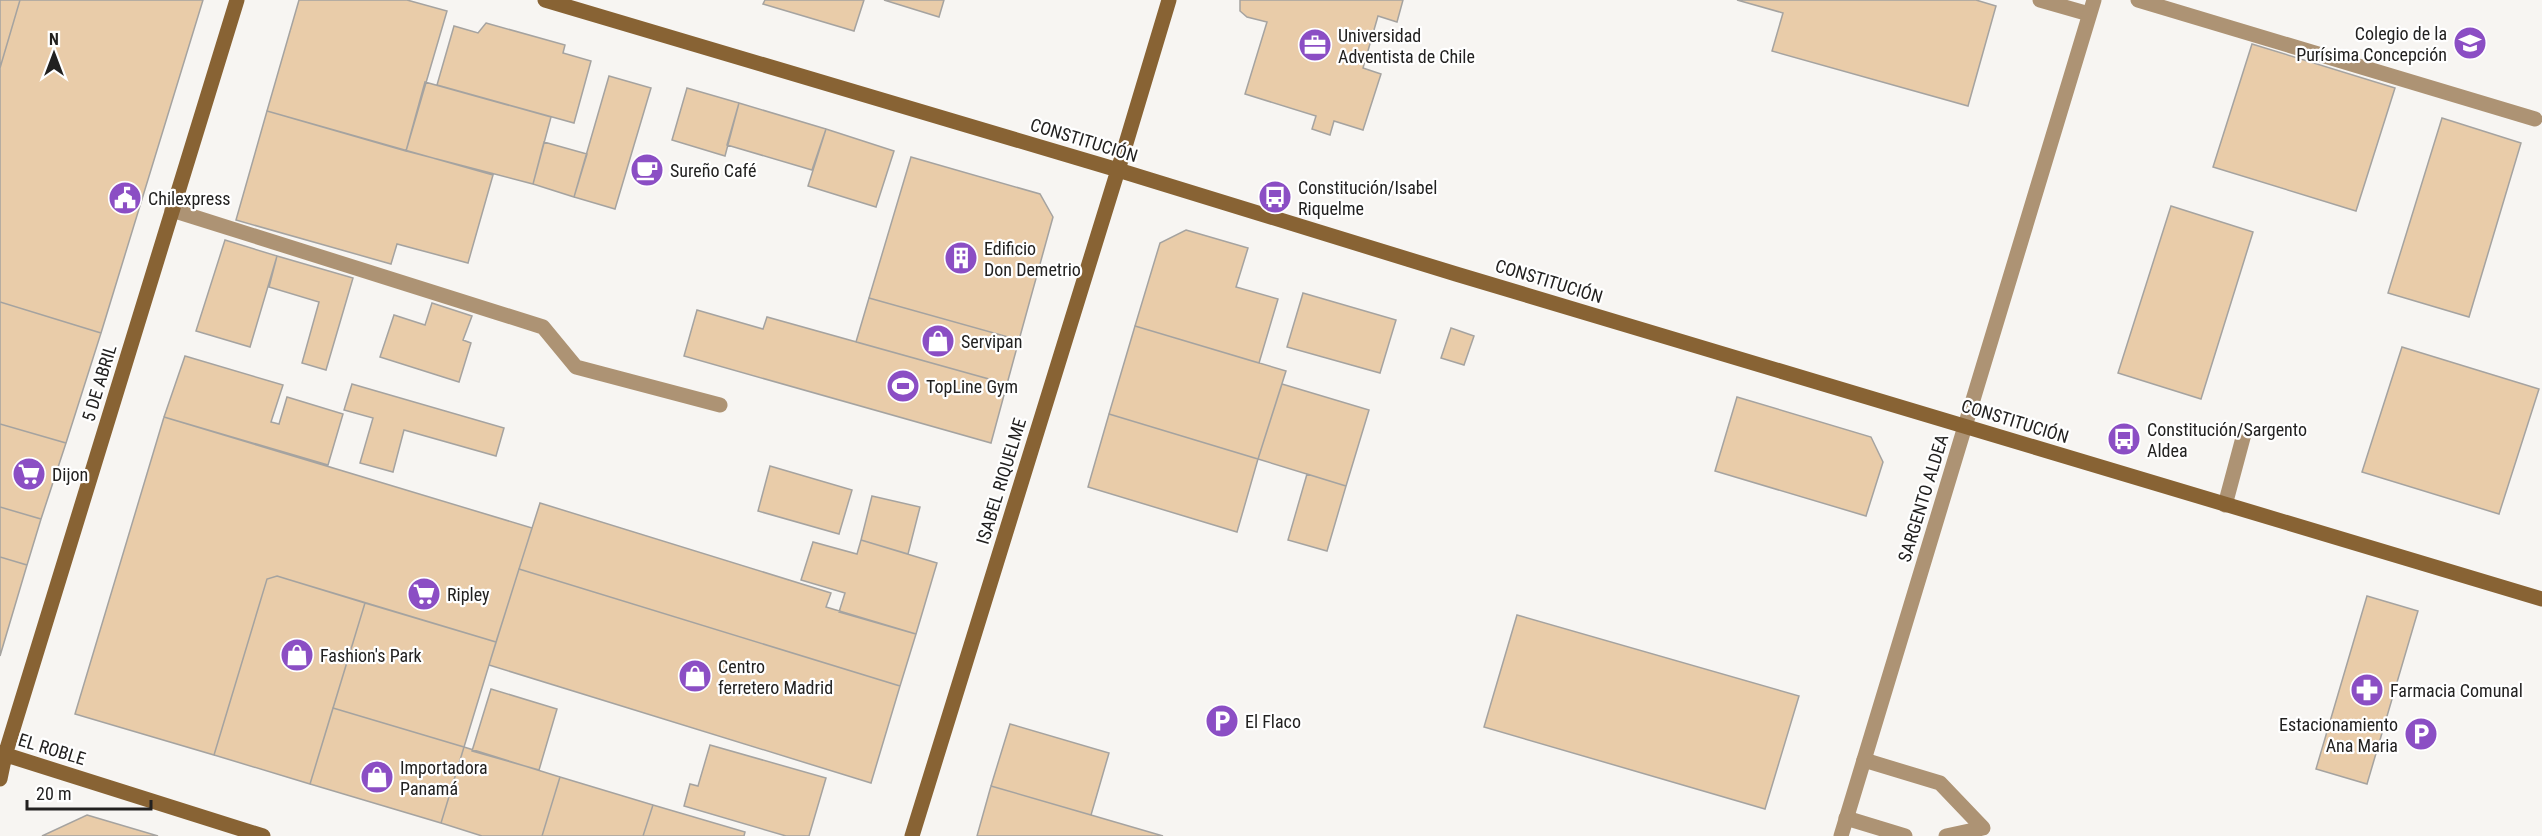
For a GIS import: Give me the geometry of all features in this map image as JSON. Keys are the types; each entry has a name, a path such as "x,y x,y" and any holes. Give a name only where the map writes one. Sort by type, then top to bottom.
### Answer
{"main road":[{"name":"5 DE ABRIL","path":"0,779 3,754 237,0"},
{"name":"CONSTITUCIÓN","path":"545,0 2542,599"},
{"name":"ISABEL RIQUELME","path":"912,836 1169,0"},
{"name":"EL ROBLE","path":"3,754 263,836"}],"street":[{"path":"2040,0 2092,7"},
{"path":"2138,0 2535,119"},
{"name":"SARGENTO ALDEA","path":"1841,836 2092,7"},
{"path":"172,210 543,327 576,366 720,405"},
{"path":"2224,505 2244,434"},
{"path":"1864,760 1940,783 1983,828 1946,836"},
{"path":"1846,818 1905,836"}],"building":[{"path":"0,0 20,0 0,68"},
{"path":"20,0 203,0 101,333 0,302 0,68"},
{"path":"299,0 407,0 447,11 406,151 267,111"},
{"path":"765,0 864,0 854,31 763,4"},
{"path":"884,0 944,0 939,17"},
{"name":"Universidad Adventista de Chile","path":"1240,0 1403,0 1397,22 1378,16 1363,68 1381,74 1363,130 1334,121 1330,135 1312,129 1316,116 1245,94 1267,22 1247,17 1240,11"},
{"path":"1737,0 1976,0 1996,6 1968,106 1772,51 1783,13"},
{"path":"486,23 565,45 563,53 591,61 574,123 437,85 454,26 478,33"},
{"path":"2252,44 2395,88 2356,211 2213,167"},
{"path":"609,76 651,88 615,209 574,197"},
{"path":"425,82 551,117 533,184 406,151"},
{"path":"687,88 739,103 725,156 672,140"},
{"path":"739,103 826,129 812,170 727,145"},
{"path":"267,111 493,175 468,263 397,244 391,264 236,220"},
{"path":"2442,118 2521,143 2469,317 2388,293"},
{"path":"826,129 894,151 876,207 808,186"},
{"path":"544,142 587,154 574,197 533,184"},
{"name":"Edificio Don Demetrio","path":"911,157 1040,194 1053,217 1019,340 869,298"},
{"path":"2171,206 2253,232 2201,399 2118,373"},
{"path":"1186,230 1248,248 1236,287 1278,299 1259,363 1135,326 1160,243"},
{"path":"225,240 277,256 250,347 196,331"},
{"path":"277,256 353,278 326,370 302,363 319,302 269,287"},
{"path":"1303,293 1396,320 1380,373 1287,347"},
{"name":"Servipan","path":"869,298 1019,340 1007,384 856,342"},
{"path":"0,302 101,333 66,443 0,424"},
{"path":"432,303 472,316 463,340 471,343 459,382 380,357 394,315 425,325"},
{"path":"697,310 763,329 767,317 1007,384 991,443 684,356"},
{"path":"1135,326 1286,371 1258,459 1109,414"},
{"path":"1451,328 1474,336 1464,365 1441,358"},
{"path":"2402,347 2539,389 2499,514 2362,472"},
{"path":"185,356 283,385 271,422 279,424 287,397 343,414 328,465 164,417"},
{"path":"352,384 504,428 496,456 404,430 393,472 360,463 373,418 344,410"},
{"path":"1282,384 1369,410 1346,486 1258,459"},
{"path":"1737,397 1871,437 1883,462 1866,516 1715,471"},
{"path":"1109,414 1258,459 1237,532 1088,487"},
{"name":"Ripley","path":"164,417 532,528 496,642 277,576 267,579 214,755 75,714"},
{"path":"0,424 66,443 41,519 0,507"},
{"path":"770,466 852,490 839,534 758,511"},
{"path":"1307,474 1346,486 1327,551 1288,540"},
{"path":"872,496 920,507 908,554 861,540"},
{"path":"540,503 831,593 826,607 916,634 900,686 519,569"},
{"path":"0,507 41,519 27,565 0,557"},
{"path":"861,540 937,563 916,634 839,612 845,593 801,580 813,542 857,554"},
{"path":"0,557 27,565 0,656"},
{"name":"Centro ferretero Madrid","path":"519,569 900,686 871,783 489,665"},
{"name":"Fashion's Park","path":"277,576 365,603 310,784 214,755 267,579"},
{"name":"Farmacia Comunal","path":"2367,596 2418,611 2367,784 2316,769"},
{"path":"365,603 496,642 464,747 333,708"},
{"path":"1517,615 1799,696 1765,809 1484,727"},
{"path":"491,689 557,709 539,770 472,751"},
{"path":"333,708 464,747 441,823 310,784"},
{"path":"1010,724 1109,753 1091,815 991,786"},
{"path":"710,745 826,778 809,836 786,836 684,806 690,784 698,786"},
{"path":"464,747 560,777 542,836 482,836 441,823"},
{"path":"560,777 653,805 643,836 542,836"},
{"path":"991,786 1091,815 1163,836 977,836"},
{"path":"653,805 745,832 744,836 643,836"},
{"path":"87,815 158,836 42,836"}],"place":[{"name":"Colegio de la Purísima Concepción","path":"2470,43"},
{"name":"Universidad Adventista de Chile","path":"1315,45"},
{"name":"Sureño Café","path":"647,170"},
{"name":"Constitución/Isabel Riquelme","path":"1275,197"},
{"name":"Chilexpress","path":"125,198"},
{"name":"Edificio Don Demetrio","path":"961,258"},
{"name":"Servipan","path":"938,341"},
{"name":"TopLine Gym","path":"903,386"},
{"name":"Constitución/Sargento Aldea","path":"2124,439"},
{"name":"Dijon","path":"29,474"},
{"name":"Ripley","path":"424,594"},
{"name":"Fashion's Park","path":"297,655"},
{"name":"Centro ferretero Madrid","path":"695,676"},
{"name":"Farmacia Comunal","path":"2367,690"},
{"name":"El Flaco","path":"1222,721"},
{"name":"Estacionamiento Ana Maria","path":"2421,734"},
{"name":"Importadora Panamá","path":"377,777"}]}
